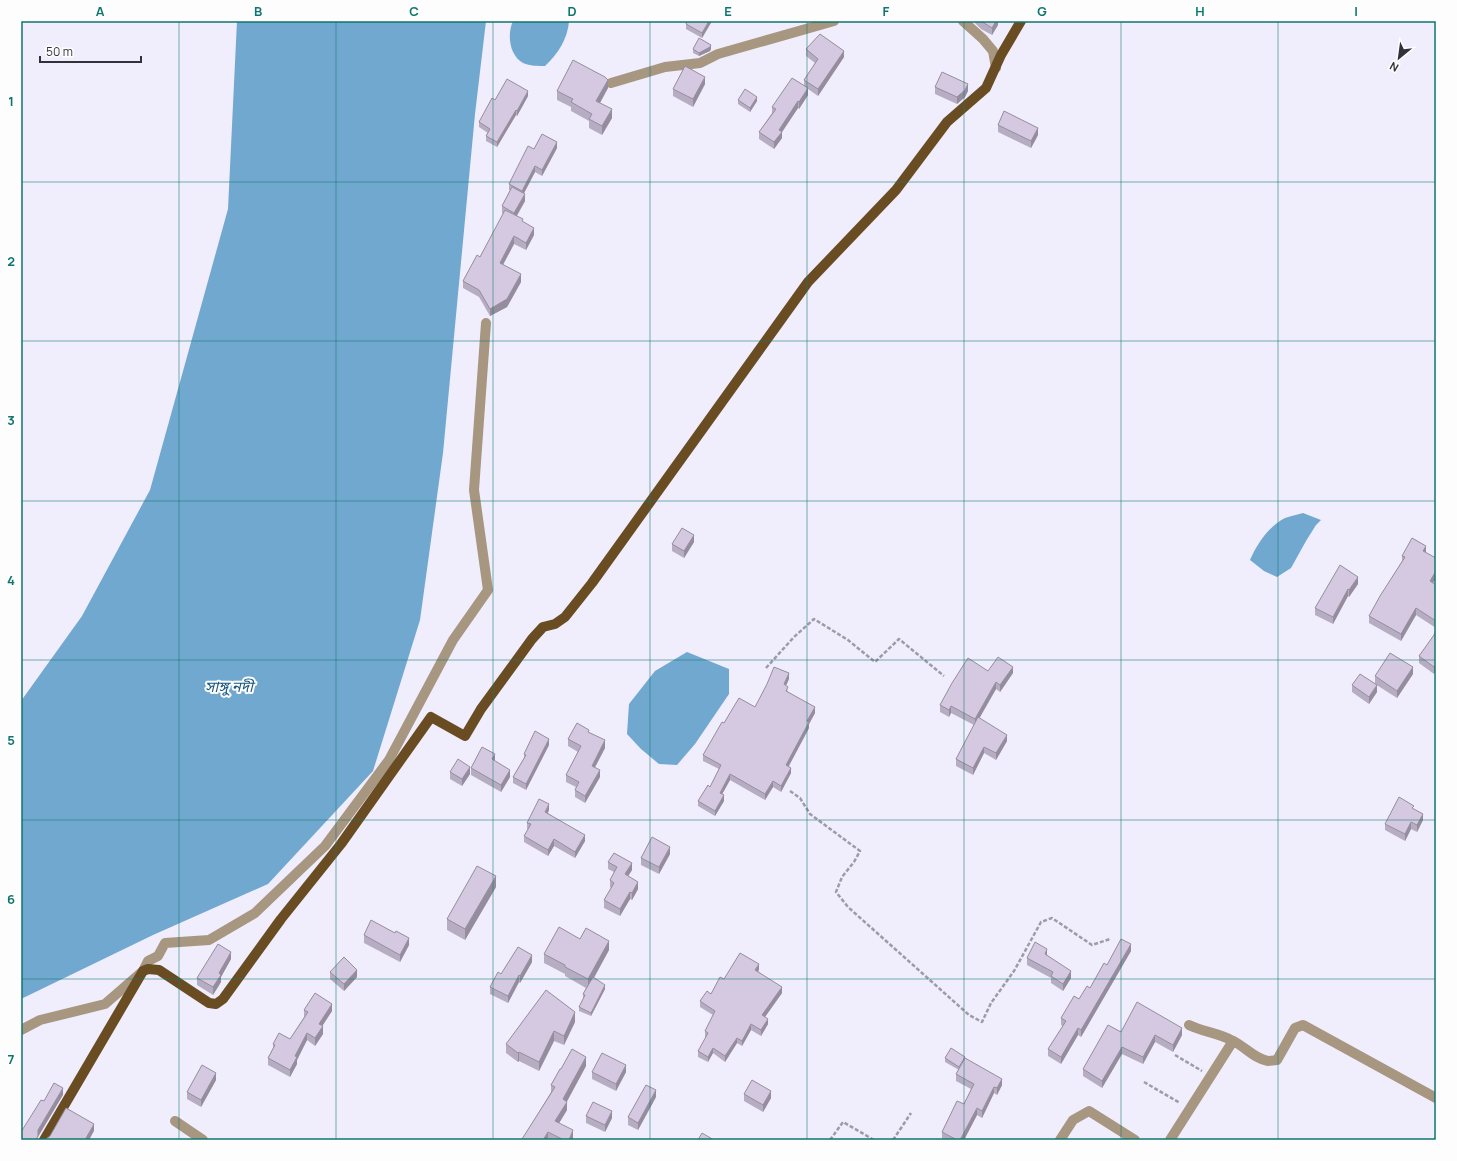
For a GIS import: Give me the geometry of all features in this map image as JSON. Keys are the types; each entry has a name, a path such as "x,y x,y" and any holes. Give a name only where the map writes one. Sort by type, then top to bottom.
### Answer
{"main road":[{"path":"44,1140 143,971 148,969 158,970 209,1003 216,1004 223,999 340,844 431,717 465,736 481,709 532,639 543,628 555,624 565,617 587,589 808,282 896,190 947,122 986,88 1001,55 1020,21"}],"street":[{"path":"611,83 665,67 700,63 718,54 834,21"},
{"path":"963,21 983,39 993,51 996,68"},
{"path":"21,1030 40,1020 105,1004 143,971 148,961 158,956 165,943 209,940 255,913 325,846 389,760 453,640 488,590 474,490 486,324"},
{"path":"1189,1025 1233,1041 1256,1056 1268,1061 1277,1060 1294,1028 1303,1025 1436,1098"},
{"path":"1170,1140 1233,1041"},
{"path":"1060,1140 1073,1120 1089,1111 1135,1140"},
{"path":"175,1121 203,1140"}],"path":[{"path":"766,668 794,637 814,619 848,640 875,662 899,639 944,676"},
{"path":"790,791 800,798 810,814 860,850 854,862 842,877 836,892 848,907 969,1015 982,1022 991,1003 1014,971 1041,922 1052,918 1092,945 1110,940"},
{"path":"1175,1055 1211,1076"},
{"path":"1144,1082 1179,1103 1193,1105"},
{"path":"893,1140 911,1113"},
{"path":"830,1140 843,1122 874,1140"}],"water":[{"name":"সাঙ্গু নদী","path":"237,21 486,21 475,114 443,453 420,620 373,771 268,884 153,935 21,999 21,701 82,616 150,490 228,209"},
{"path":"513,21 569,21 567,34 562,45 554,56 545,66 534,66 523,63 518,59 512,50 510,44 510,32"},
{"path":"1303,513 1321,520 1306,541 1291,568 1277,577 1264,571 1250,560 1260,542 1279,521"},
{"path":"687,652 729,669 729,694 695,744 677,765 659,764 641,749 627,734 629,704 655,671"}],"building":[{"path":"687,21 709,21 702,33 686,24"},
{"path":"981,21 996,21 992,28"},
{"path":"820,34 844,51 818,89 804,80 818,59 806,49"},
{"path":"699,38 711,45 699,53 693,49"},
{"path":"573,60 608,80 596,101 612,109 602,126 589,119 592,114 571,102 573,99 557,91"},
{"path":"685,66 705,77 693,99 673,89"},
{"path":"942,72 968,84 965,90 957,97 935,87"},
{"path":"792,78 808,88 779,130 782,132 774,142 759,132 776,109 772,107"},
{"path":"507,79 528,91 497,142 486,136 490,129 479,122 492,98 495,100"},
{"path":"745,89 757,97 750,108 738,100"},
{"path":"1004,111 1038,128 1031,141 998,125"},
{"path":"542,134 557,142 542,170 535,166 522,191 509,184 528,146 534,149"},
{"path":"512,187 525,194 514,213 502,206"},
{"path":"505,210 523,219 522,221 534,228 526,243 514,236 500,263 521,274 507,299 490,309 479,290 463,281 477,255 480,257"},
{"path":"682,528 694,535 684,551 672,544"},
{"path":"1412,538 1426,546 1423,551 1436,558 1436,571 1430,581 1436,585 1436,621 1416,608 1401,634 1369,616 1405,557 1402,556"},
{"path":"1340,565 1358,577 1349,590 1348,589 1333,617 1315,608"},
{"path":"1436,630 1436,664 1434,667 1419,656"},
{"path":"1390,653 1413,667 1397,691 1375,676"},
{"path":"998,657 1013,667 1000,685 996,682 975,719 951,706 949,710 940,705 968,658 988,671"},
{"path":"774,667 789,673 784,684 788,687 786,691 815,707 807,721 809,722 786,765 791,768 781,786 773,781 765,794 730,774 720,793 724,795 715,811 698,801 708,785 710,787 721,765 703,755 722,722 724,723 739,698 755,707"},
{"path":"1360,674 1377,685 1369,697 1352,685"},
{"path":"978,717 1007,735 996,753 984,747 973,768 956,759"},
{"path":"577,723 589,730 588,732 605,740 592,766 600,770 585,796 575,790 579,782 566,775 581,746 568,739"},
{"path":"535,731 549,739 526,784 513,777 526,755 524,754"},
{"path":"482,747 495,754 492,759 510,770 501,785 471,768"},
{"path":"458,759 470,767 462,779 450,772"},
{"path":"1399,797 1414,806 1412,808 1423,814 1417,825 1411,822 1405,834 1385,824"},
{"path":"539,799 549,804 545,812 585,835 575,852 554,839 548,850 524,836 531,824 527,823"},
{"path":"652,837 670,847 659,867 641,858"},
{"path":"614,853 632,863 625,874 638,882 620,909 604,900 614,883 610,880 617,867 608,862"},
{"path":"477,866 496,876 465,929 447,919"},
{"path":"371,920 395,933 396,931 409,938 400,955 364,935"},
{"path":"559,927 580,939 586,928 609,941 588,979 544,954"},
{"path":"1121,939 1131,944 1081,1030 1078,1028 1061,1057 1048,1049 1066,1021 1061,1018 1074,996 1079,999 1087,986 1090,988 1104,963 1107,965"},
{"path":"1035,942 1047,949 1045,954 1071,971 1063,984 1051,976 1053,972 1027,958"},
{"path":"218,944 231,952 219,973 221,975 213,987 197,978"},
{"path":"518,947 532,955 508,996 490,987 498,972 501,974"},
{"path":"740,953 759,964 755,970 782,987 762,1015 768,1019 761,1030 751,1024 742,1041 737,1038 725,1056 713,1048 708,1057 698,1051 708,1033 705,1031 715,1011 700,1001 707,991 711,994 720,977 724,979"},
{"path":"344,957 357,970 344,984 330,972"},
{"path":"593,977 605,985 591,1013 579,1007 585,995 583,994"},
{"path":"546,990 575,1012 564,1036 554,1031 539,1062 519,1052 518,1053 506,1044"},
{"path":"315,993 332,1004 319,1024 323,1026 315,1038 307,1033 295,1056 297,1057 290,1070 268,1058 279,1033 290,1039 308,1012 304,1010"},
{"path":"1137,1002 1182,1028 1173,1045 1155,1035 1143,1057 1122,1047 1102,1081 1083,1069 1108,1025 1121,1032"},
{"path":"951,1048 965,1057 959,1067 945,1058"},
{"path":"572,1049 586,1057 563,1099 567,1102 555,1121 573,1130 569,1140 564,1140 548,1132 543,1140 523,1140 522,1139 555,1087 551,1085"},
{"path":"602,1053 626,1065 616,1084 592,1072"},
{"path":"965,1058 1002,1079 997,1088 994,1087 982,1111 977,1108 960,1140 957,1140 942,1132 957,1101 964,1104 974,1084 956,1074"},
{"path":"202,1065 216,1073 201,1100 187,1092"},
{"path":"752,1080 771,1091 763,1105 744,1094"},
{"path":"54,1083 63,1088 38,1130 36,1140 22,1140 21,1132 41,1100 44,1101"},
{"path":"646,1085 656,1090 638,1123 628,1117"},
{"path":"593,1102 612,1111 605,1125 586,1116"},
{"path":"66,1108 94,1124 85,1140 47,1140 46,1139 50,1136"},
{"path":"702,1133 714,1140 698,1140"}]}
